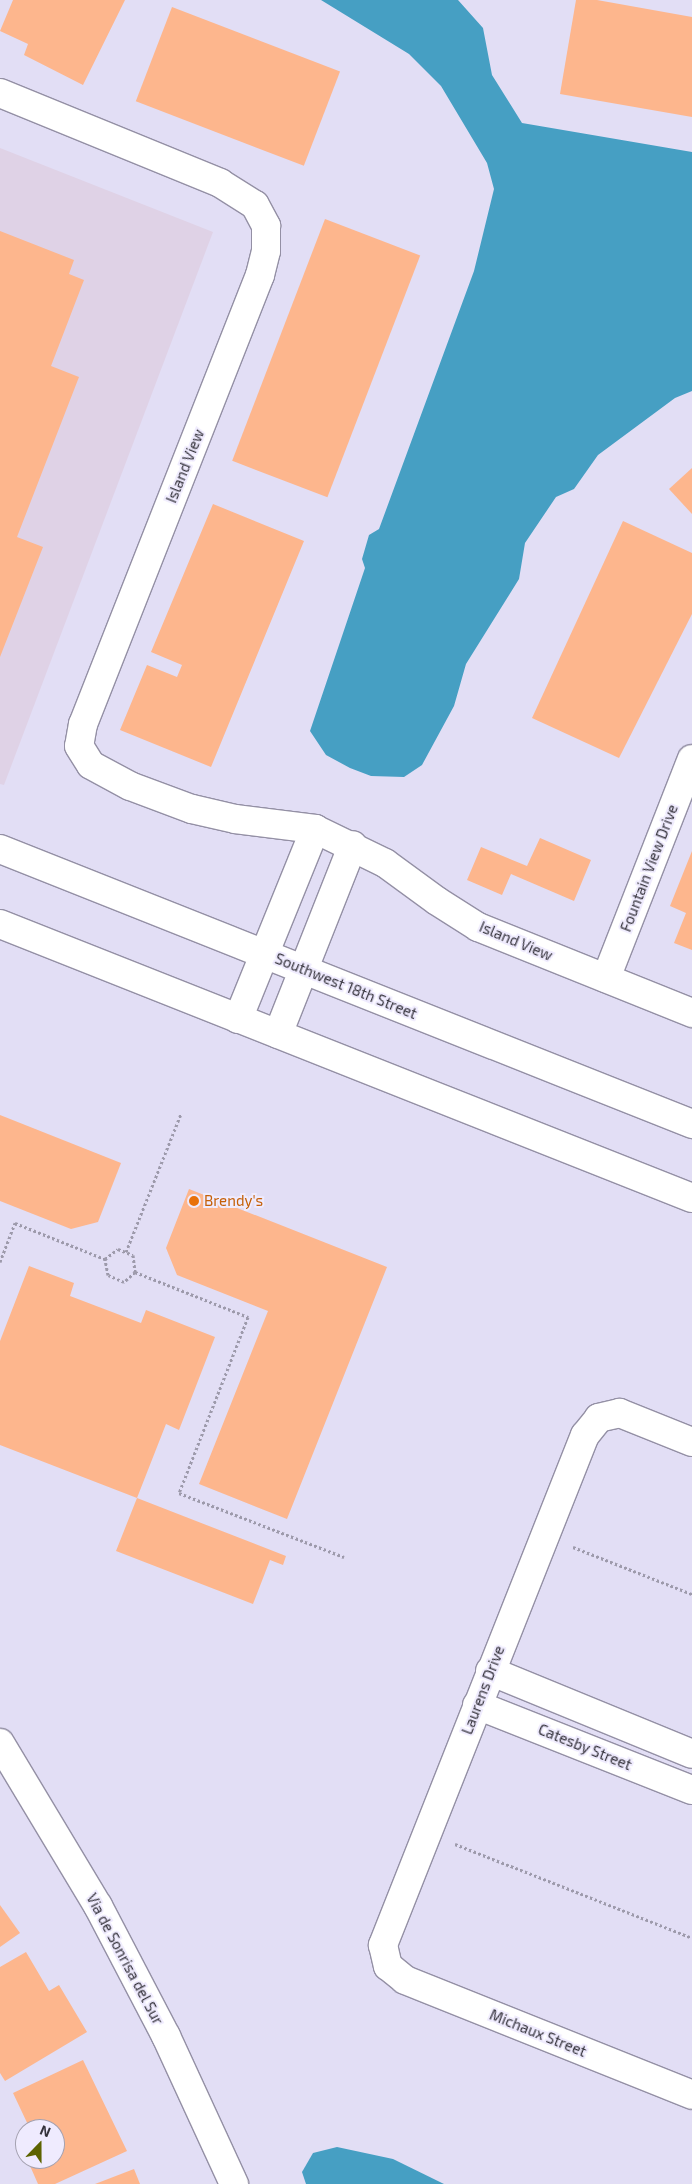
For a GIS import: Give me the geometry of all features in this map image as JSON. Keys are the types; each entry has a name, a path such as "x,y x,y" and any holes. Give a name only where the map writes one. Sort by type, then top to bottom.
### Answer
{"street":[{"name":"Island View","path":"0,93 220,183 256,205 266,226 266,251 260,275 83,724 79,746 91,765 130,786 174,802 235,819 314,829 353,845 385,863 437,902 478,927 692,1013"},
{"name":"Fountain View Drive","path":"606,978 692,759"},
{"path":"238,1019 314,829"},
{"path":"278,1034 353,845"},
{"name":"Southwest 18th Street","path":"0,849 692,1124"},
{"path":"0,924 692,1198"},
{"name":"Laurens Drive","path":"388,1966 383,1945 585,1435 599,1418 620,1413 692,1442"},
{"path":"490,1671 692,1754"},
{"name":"Catesby Street","path":"477,1704 692,1790"},
{"name":"Via de Sonrisa del Sur","path":"0,1742 102,1914 166,2036 234,2184"},
{"name":"Michaux Street","path":"388,1966 405,1980 692,2095"}],"path":[{"path":"126,1252 181,1114"},
{"path":"0,1262 15,1223 105,1259"},
{"path":"105,1259 118,1249 133,1255 135,1272"},
{"path":"105,1259 108,1275 124,1282 135,1272"},
{"path":"135,1272 248,1317 179,1492 344,1557"},
{"path":"545,1536 692,1594"},
{"path":"427,1833 692,1938"}],"shaded area":[{"path":"0,148 213,232 4,785 0,784"}],"water":[{"path":"321,0 458,0 483,28 492,75 522,123 692,152 692,391 675,398 598,455 574,489 556,497 525,543 519,579 466,664 454,706 422,765 404,777 371,776 350,768 326,755 310,731 365,568 362,559 369,535 379,529 474,271 494,189 487,163 441,86 409,54"},
{"path":"337,2147 393,2159 444,2184 306,2184 302,2172 313,2153"}],"building":[{"path":"13,0 125,0 83,85 24,55 28,44 0,31"},
{"path":"576,0 597,0 692,17 692,117 560,94"},
{"path":"172,7 340,72 304,166 136,101"},
{"path":"325,219 420,256 327,497 232,461"},
{"path":"0,231 74,260 69,274 84,280 51,366 79,377 17,537 43,547 0,657"},
{"path":"692,468 692,514 669,489"},
{"path":"213,504 304,541 211,767 120,730 147,665 177,677 182,665 151,652"},
{"path":"623,521 692,553 692,614 619,758 532,718"},
{"path":"540,838 591,860 574,901 511,874 502,895 467,880 481,847 527,866"},
{"path":"692,851 692,950 674,943 686,913 670,906"},
{"path":"0,1115 121,1163 98,1222 71,1229 0,1201"},
{"path":"189,1189 387,1267 287,1519 199,1484 268,1311 177,1275 166,1248"},
{"path":"29,1266 74,1283 70,1296 141,1323 146,1310 215,1337 179,1430 166,1424 137,1498 0,1445 0,1341"},
{"path":"137,1498 286,1556 283,1565 270,1560 253,1604 116,1551"},
{"path":"0,1905 20,1933 0,1947"},
{"path":"26,1952 49,1991 59,1985 87,2032 5,2081 0,2073 0,1967"},
{"path":"83,2060 127,2151 55,2184 38,2184 31,2169 65,2169 65,2119 25,2119 13,2093"},
{"path":"134,2169 140,2184 95,2184"}],"place":[{"name":"Brendy's","path":"194,1201"}]}
